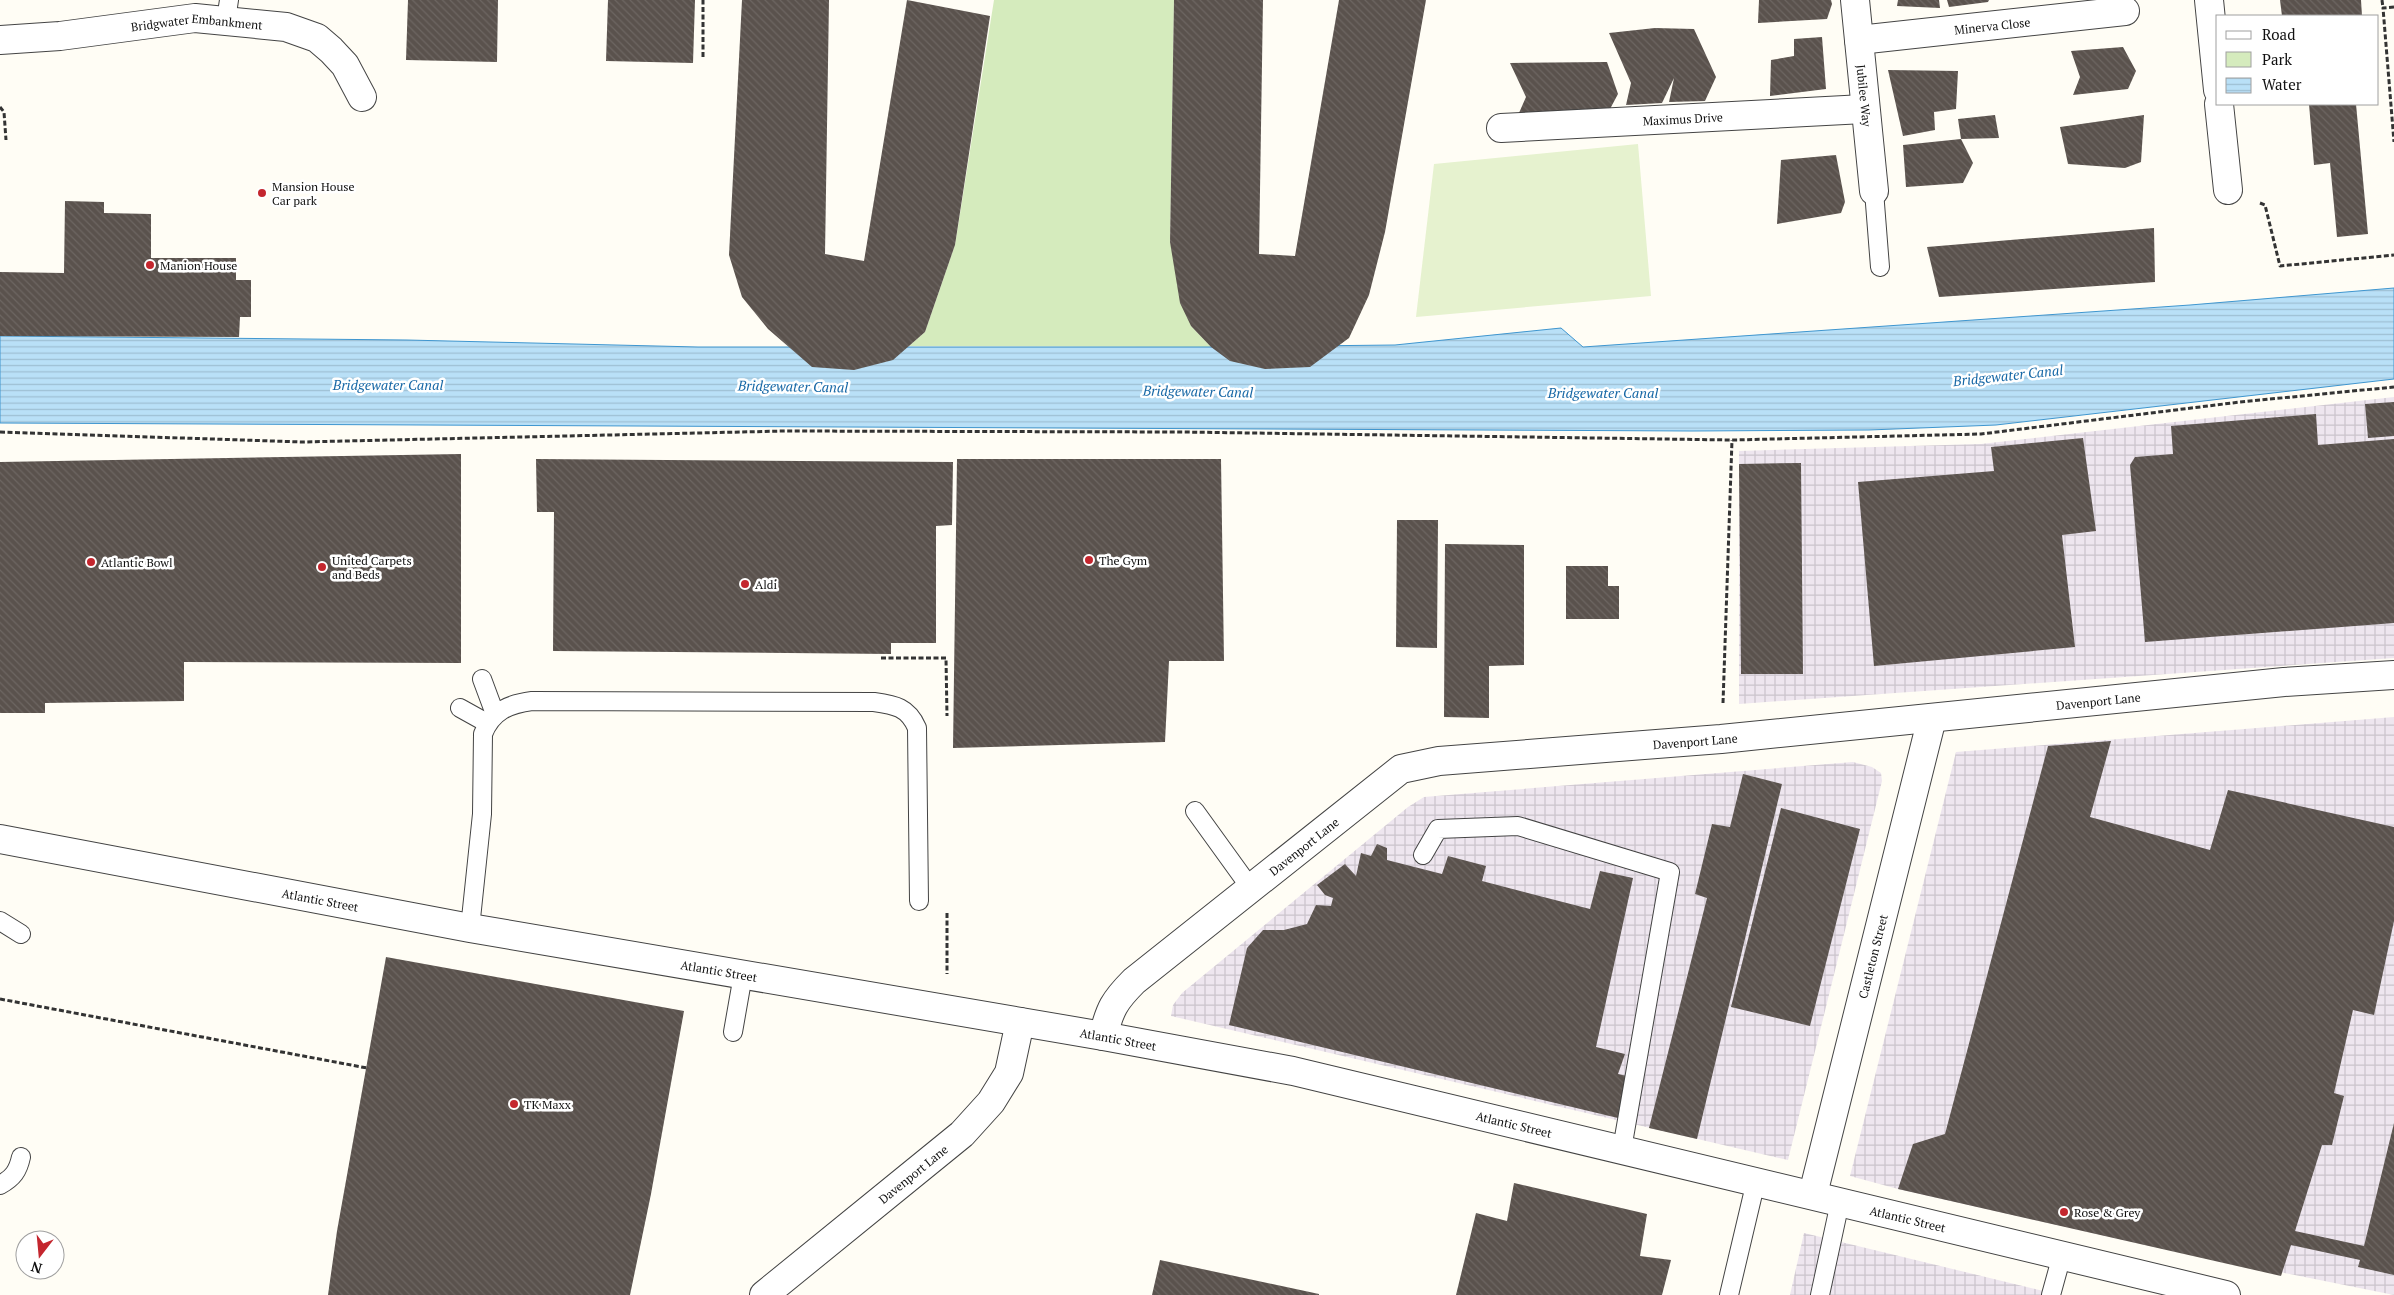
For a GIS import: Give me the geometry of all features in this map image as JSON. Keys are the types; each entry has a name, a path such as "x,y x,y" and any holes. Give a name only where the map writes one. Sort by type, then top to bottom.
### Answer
{"street":[{"name":"Jubilee Way","path":"1855,0 1864,109 1874,191"},
{"path":"2209,0 2216,70"},
{"name":"Bridgwater Embankment","path":"0,40 60,36 195,18 227,10 317,38 345,64 362,97"},
{"name":"Minerva Close","path":"1859,40 2125,11"},
{"path":"2219,105 2228,190"},
{"name":"Maximus Drive","path":"1501,128 1864,109"},
{"name":"Davenport Lane","path":"1103,1036 1109,1014 1117,998 1134,981 1252,890 1401,769 1439,761 1722,739 2284,682 2394,676"},
{"name":"Castleton Street","path":"1813,1194 1932,718"},
{"name":"Atlantic Street","path":"0,839 470,928 1103,1036 1293,1071 1813,1194 2226,1295"},
{"name":"Davenport Lane","path":"764,1295 962,1134 991,1102 1009,1073 1020,1022"}],"lane":[{"path":"1874,191 1880,267"},
{"path":"482,679 491,719"},
{"path":"470,928 482,814 482,734 491,719 516,703 532,701 874,702 901,708 912,716 917,728 919,901"},
{"path":"460,708 491,719"},
{"path":"1194,811 1252,890"},
{"path":"1423,855 1438,829 1518,826 1670,872 1622,1149"},
{"path":"0,921 21,934"},
{"path":"733,1032 743,976"},
{"path":"0,1185 12,1178 19,1168 21,1157"},
{"path":"1729,1295 1756,1181"},
{"path":"1820,1295 1840,1202"},
{"path":"2051,1295 2062,1255"}],"path":[{"path":"703,0 703,57"},
{"path":"2382,0 2394,142"},
{"path":"2383,8 2394,7"},
{"path":"0,107 4,112 6,140"},
{"path":"2228,190 2265,205 2280,266 2394,255"},
{"path":"0,432 302,442 785,431 1183,432 1732,440 1981,434 2240,402 2394,387"},
{"path":"1722,739 1732,440"},
{"path":"0,999 367,1068"}],"shaded area":[{"path":"2394,397 2394,658 1739,704 1739,451 1981,444"},
{"path":"2394,717 2394,1295 2146,1245 1898,1189 1850,1176 1956,752"},
{"path":"1853,762 1872,767 1881,773 1882,781 1788,1160 1171,1016 1173,1005 1182,993 1408,807 1424,797"},
{"path":"1804,1233 2060,1295 1790,1295"}],"green space":[{"path":"994,0 1174,0 1170,242 1191,326 1211,347 909,346 925,332 955,245"},
{"path":"1638,144 1651,296 1416,317 1434,164"}],"water":[{"name":"Bridgewater Canal","path":"2394,288 2394,379 1996,425 1869,430 1692,431 0,423 0,336 407,340 698,347 1211,347 1395,345 1561,328 1583,347 2190,305"}],"building":[{"path":"408,0 498,0 497,62 406,60"},
{"path":"608,0 695,0 693,63 606,61"},
{"path":"742,0 829,0 825,254 864,261 907,0 990,16 955,245 925,332 893,360 854,370 812,367 768,329 742,297 729,255"},
{"path":"1174,0 1263,0 1259,254 1295,256 1339,0 1426,0 1385,232 1369,295 1349,338 1310,367 1265,369 1230,361 1211,347 1191,326 1180,303 1170,242"},
{"path":"1759,0 1831,0 1832,4 1827,19 1758,23"},
{"path":"1898,0 1939,0 1940,8 1897,6"},
{"path":"1947,0 1989,0 1988,2 1949,7"},
{"path":"2280,0 2361,0 2362,15 2282,15"},
{"path":"1655,28 1694,29 1716,77 1705,101 1669,102 1674,78 1662,103 1626,105 1631,83 1609,33"},
{"path":"1822,37 1826,89 1770,96 1771,60 1794,56 1794,39"},
{"path":"2123,47 2136,71 2128,89 2073,95 2080,77 2071,51"},
{"path":"1607,62 1618,94 1610,109 1515,122 1526,97 1510,63"},
{"path":"1888,70 1958,71 1956,109 1934,112 1935,130 1903,136"},
{"path":"2309,105 2356,105 2368,234 2337,237 2330,163 2314,165"},
{"path":"1995,115 1999,138 1961,139 1958,119"},
{"path":"2144,115 2141,162 2125,168 2068,164 2060,127"},
{"path":"1961,139 1973,163 1963,183 1906,187 1903,145"},
{"path":"1836,155 1845,202 1841,213 1777,224 1781,160"},
{"name":"Manion House","path":"65,201 104,202 104,213 151,214 151,258 236,258 236,280 251,280 251,317 240,317 239,337 0,336 0,272 64,273"},
{"path":"2154,228 2155,282 1939,297 1927,247"},
{"path":"2394,402 2394,436 2368,438 2365,404"},
{"path":"2316,414 2318,445 2394,439 2394,623 2145,642 2130,465 2135,457 2173,454 2171,426"},
{"path":"2083,438 2096,531 2062,535 2075,647 1874,666 1858,482 1994,471 1991,447"},
{"path":"461,454 461,663 184,662 184,701 45,703 45,713 0,713 0,462"},
{"name":"Aldi","path":"536,459 953,462 952,525 936,526 936,643 891,643 891,654 553,651 554,512 537,512"},
{"name":"The Gym","path":"957,459 1221,459 1224,661 1169,661 1165,742 953,748"},
{"path":"1801,463 1803,674 1741,674 1739,464"},
{"path":"1397,520 1438,520 1437,648 1396,647"},
{"path":"1445,544 1524,545 1524,665 1489,666 1489,718 1444,717"},
{"path":"1566,566 1608,566 1608,586 1619,586 1619,619 1566,619"},
{"path":"2111,741 2090,817 2210,850 2228,790 2394,827 2394,921 2374,1015 2353,1010 2334,1093 2344,1096 2332,1145 2322,1145 2295,1231 2364,1246 2394,1123 2394,1275 2358,1267 2360,1260 2291,1245 2281,1276 1898,1189 1913,1144 1945,1134 2048,746"},
{"path":"1743,774 1782,784 1697,1139 1649,1128 1707,898 1695,894 1712,824 1730,827"},
{"path":"1781,808 1860,829 1810,1026 1731,1007"},
{"path":"1377,844 1387,848 1387,860 1442,874 1448,856 1486,866 1482,881 1590,909 1600,871 1633,878 1596,1047 1625,1054 1618,1074 1627,1076 1618,1118 1229,1025 1247,948 1263,930 1284,930 1307,924 1316,905 1331,906 1333,898 1325,895 1317,885 1345,864 1356,876 1361,853 1371,856"},
{"path":"386,957 684,1011 651,1194 630,1295 328,1295 337,1231"},
{"path":"1514,1183 1647,1214 1640,1256 1671,1260 1662,1295 1456,1295 1476,1213 1507,1221"},
{"path":"1160,1260 1319,1294 1319,1295 1152,1295"}],"place":[{"name":"Mansion House Car park","path":"262,193"},
{"name":"Manion House","path":"150,265"},
{"name":"The Gym","path":"1089,560"},
{"name":"Atlantic Bowl","path":"91,562"},
{"name":"United Carpets and Beds","path":"322,567"},
{"name":"Aldi","path":"745,584"},
{"name":"TK Maxx","path":"514,1104"},
{"name":"Rose & Grey","path":"2064,1212"}]}
